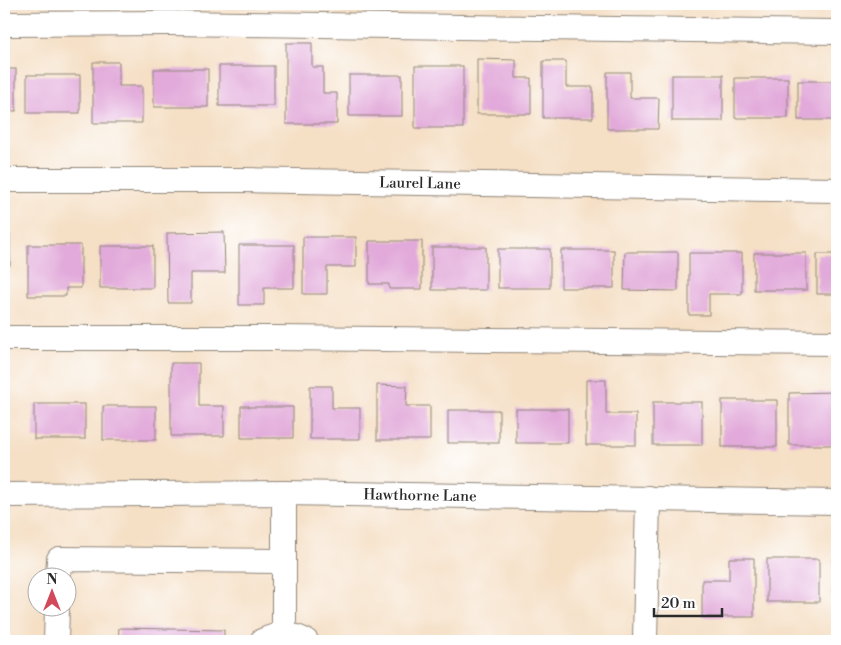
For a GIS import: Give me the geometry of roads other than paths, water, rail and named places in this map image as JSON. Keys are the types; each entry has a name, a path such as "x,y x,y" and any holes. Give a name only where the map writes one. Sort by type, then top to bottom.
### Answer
{"street":[{"path":"4,24 170,23 837,32"},
{"name":"Laurel Lane","path":"4,180 240,180 837,190"},
{"path":"4,338 284,338 837,344"},
{"path":"284,493 284,639"},
{"name":"Hawthorne Lane","path":"4,495 284,493 837,502"},
{"path":"645,641 648,498"},
{"path":"59,568 59,559 284,561"},
{"path":"56,641 57,618"}]}
